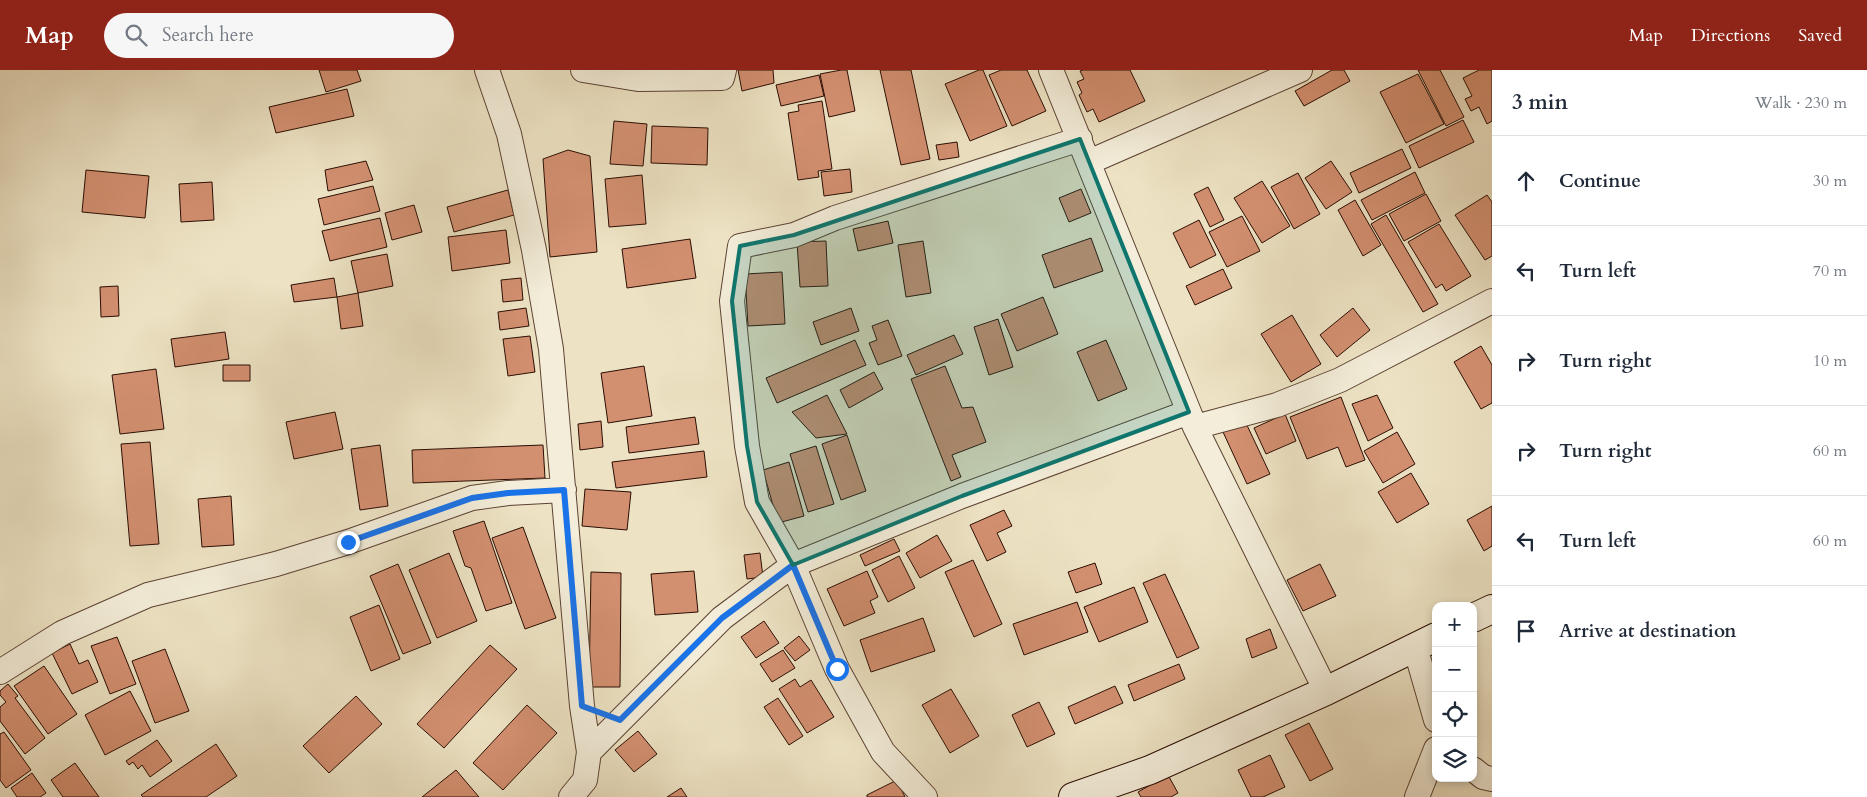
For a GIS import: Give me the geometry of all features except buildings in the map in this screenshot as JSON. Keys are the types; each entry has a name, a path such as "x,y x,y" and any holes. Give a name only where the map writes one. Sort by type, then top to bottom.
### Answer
{"street":[{"path":"486,70 509,134 534,250 551,349 582,706 589,752 585,780 571,797"},
{"path":"583,70 638,79 722,78 724,70"},
{"path":"1051,70 1192,420 1326,691"},
{"path":"1089,162 1300,70"},
{"path":"925,797 883,752 878,744 837,669 793,565 757,502 747,446 732,301 740,246 794,235 835,218 1080,139"},
{"path":"589,752 722,618 793,565 962,496 1192,420 1277,405 1340,380 1492,301"},
{"path":"0,672 62,633 148,595 276,564 348,542 472,498 508,493 564,490"},
{"path":"1477,616 1492,609"},
{"path":"1073,797 1150,770 1326,691 1425,642 1432,692"},
{"path":"582,706 620,720"},
{"path":"1418,797 1432,760"},
{"path":"1477,772 1484,777 1492,779"}],"highlighted area":[{"path":"1080,139 1189,412 962,496 793,565 757,502 747,446 732,301 740,246 794,235"}],"route":[{"path":"348,542 472,498 508,493 564,490 582,706 620,720 722,618 793,565 837,669"}]}
